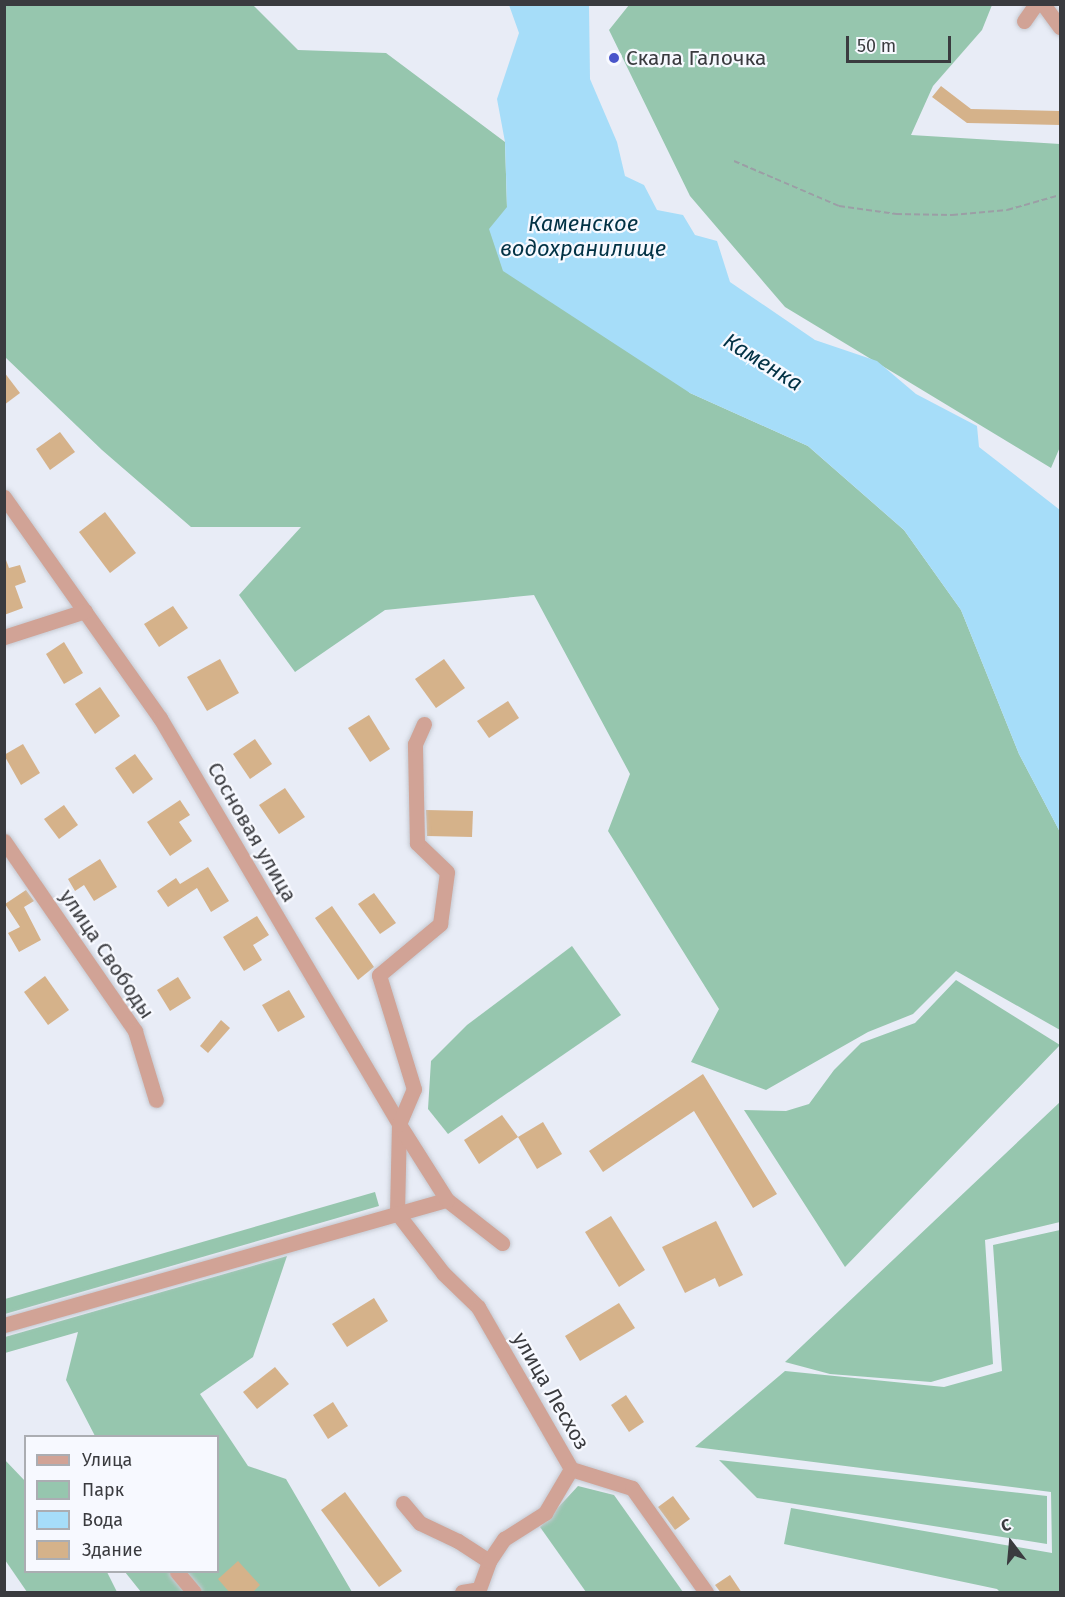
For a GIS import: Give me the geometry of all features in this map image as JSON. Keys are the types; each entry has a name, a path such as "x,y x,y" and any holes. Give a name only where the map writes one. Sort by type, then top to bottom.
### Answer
{"street":[{"path":"1024,21 1036,4"},
{"path":"1042,4 1060,27"},
{"name":"Сосновая улица","path":"4,496 160,718 399,1124 447,1200 502,1243"},
{"path":"4,637 85,611"},
{"path":"398,1213 399,1124 414,1089 379,975 440,924 447,872 417,843 415,744 424,724"},
{"name":"улица Свободы","path":"4,841 135,1031 156,1100"},
{"path":"4,1325 447,1200"},
{"name":"улица Лесхоз","path":"398,1213 443,1273 478,1307 572,1469 632,1488 706,1593"},
{"path":"462,1593 480,1591 489,1561 504,1539 545,1513 572,1469"},
{"path":"403,1503 420,1523 458,1541 489,1561"},
{"path":"178,1573 194,1593"}],"path":[{"path":"734,161 838,206 896,214 952,215 1007,210 1060,195"}],"green space":[{"path":"4,5 253,5 298,50 386,53 505,142 507,208 690,393 808,446 904,530 961,610 1019,754 1060,832 1060,1030 956,971 913,1014 868,1032 766,1090 691,1062 719,1009 608,831 630,774 534,595 385,610 295,672 239,595 301,527 191,527 102,450 5,357"},
{"path":"629,5 992,5 982,30 933,86 911,135 1060,144 1060,447 1051,468 785,307 690,196 609,30"},
{"path":"572,946 621,1015 448,1134 428,1109 431,1061 467,1025"},
{"path":"956,980 1060,1045 845,1267 744,1110 786,1111 809,1104 834,1070 861,1043 915,1023"},
{"path":"1060,1102 1060,1222 985,1240 993,1364 931,1382 830,1374 785,1362"},
{"path":"375,1192 379,1206 5,1314 5,1299"},
{"path":"1060,1230 1060,1592 1000,1592 997,1589 784,1544 791,1508 1052,1553 1051,1492 695,1447 785,1371 944,1387 1002,1371 993,1245"},
{"path":"287,1256 253,1357 200,1394 248,1466 286,1479 352,1592 141,1592 126,1573 219,1573 219,1435 94,1435 66,1380 78,1332 5,1353 5,1337"},
{"path":"4,1459 24,1480 24,1573 108,1573 117,1592 27,1592 5,1560"},
{"path":"719,1460 1047,1496 1047,1544 757,1498"},
{"path":"578,1486 614,1495 683,1592 586,1592 540,1527"}],"water":[{"name":"Каменское водохранилище","path":"509,5 589,5 590,79 617,142 625,176 644,185 657,210 683,215 695,235 717,241 730,282 815,340 877,361 916,394 977,426 979,447 1060,510 1060,832 1019,754 961,610 904,530 808,446 690,393 503,271 489,229 507,207 505,142 497,99 519,33"}],"building":[{"path":"941,86 971,109 1060,111 1060,125 967,123 932,97"},
{"path":"4,372 20,393 4,405"},
{"path":"60,432 75,452 50,470 36,449"},
{"path":"105,512 136,553 110,573 79,532"},
{"path":"6,560 9,568 20,565 26,582 15,586 23,608 4,615"},
{"path":"173,606 188,628 159,647 144,624"},
{"path":"64,642 83,673 64,684 46,654"},
{"path":"220,659 239,693 207,711 187,677"},
{"path":"444,659 465,688 436,708 415,679"},
{"path":"100,687 120,716 95,734 75,704"},
{"path":"508,701 519,718 489,738 477,721"},
{"path":"369,715 390,749 370,762 348,728"},
{"path":"255,739 272,764 250,779 233,754"},
{"path":"23,744 40,773 21,785 4,755"},
{"path":"135,754 153,779 133,794 115,768"},
{"path":"285,788 305,817 279,834 259,805"},
{"path":"180,800 190,815 179,822 192,841 170,856 147,822"},
{"path":"64,805 78,825 59,839 44,819"},
{"path":"426,810 473,811 472,837 427,836"},
{"path":"100,859 117,887 94,901 84,885 75,891 68,879"},
{"path":"208,867 229,901 211,912 197,888 168,907 157,891 176,878 180,884"},
{"path":"26,890 34,901 24,907 41,940 19,952 8,933 20,927 5,904"},
{"path":"374,893 396,923 380,934 358,904"},
{"path":"332,906 374,967 358,980 315,918"},
{"path":"257,916 269,935 253,945 262,960 244,971 223,937"},
{"path":"45,976 69,1010 48,1025 24,992"},
{"path":"178,977 191,998 170,1011 157,990"},
{"path":"289,990 305,1017 278,1032 262,1005"},
{"path":"221,1020 230,1028 208,1053 200,1046"},
{"path":"703,1074 777,1194 753,1208 694,1111 603,1172 589,1151"},
{"path":"502,1115 518,1137 479,1164 464,1140"},
{"path":"543,1122 562,1154 537,1169 518,1137"},
{"path":"611,1216 645,1270 619,1287 585,1232"},
{"path":"716,1221 743,1275 719,1287 715,1278 685,1293 662,1247"},
{"path":"374,1298 388,1321 347,1347 332,1324"},
{"path":"619,1303 635,1328 580,1361 565,1336"},
{"path":"275,1367 289,1384 257,1409 243,1392"},
{"path":"626,1395 644,1422 629,1432 611,1405"},
{"path":"333,1402 348,1426 328,1439 313,1415"},
{"path":"345,1492 402,1571 379,1587 321,1510"},
{"path":"673,1496 690,1519 675,1530 658,1507"},
{"path":"238,1561 260,1585 252,1593 230,1593 218,1579"},
{"path":"730,1575 742,1593 721,1593 715,1585"}],"place":[{"name":"Скала Галочка","path":"614,58"}],"water label":[{"name":"Каменка","path":"763,362"}]}
